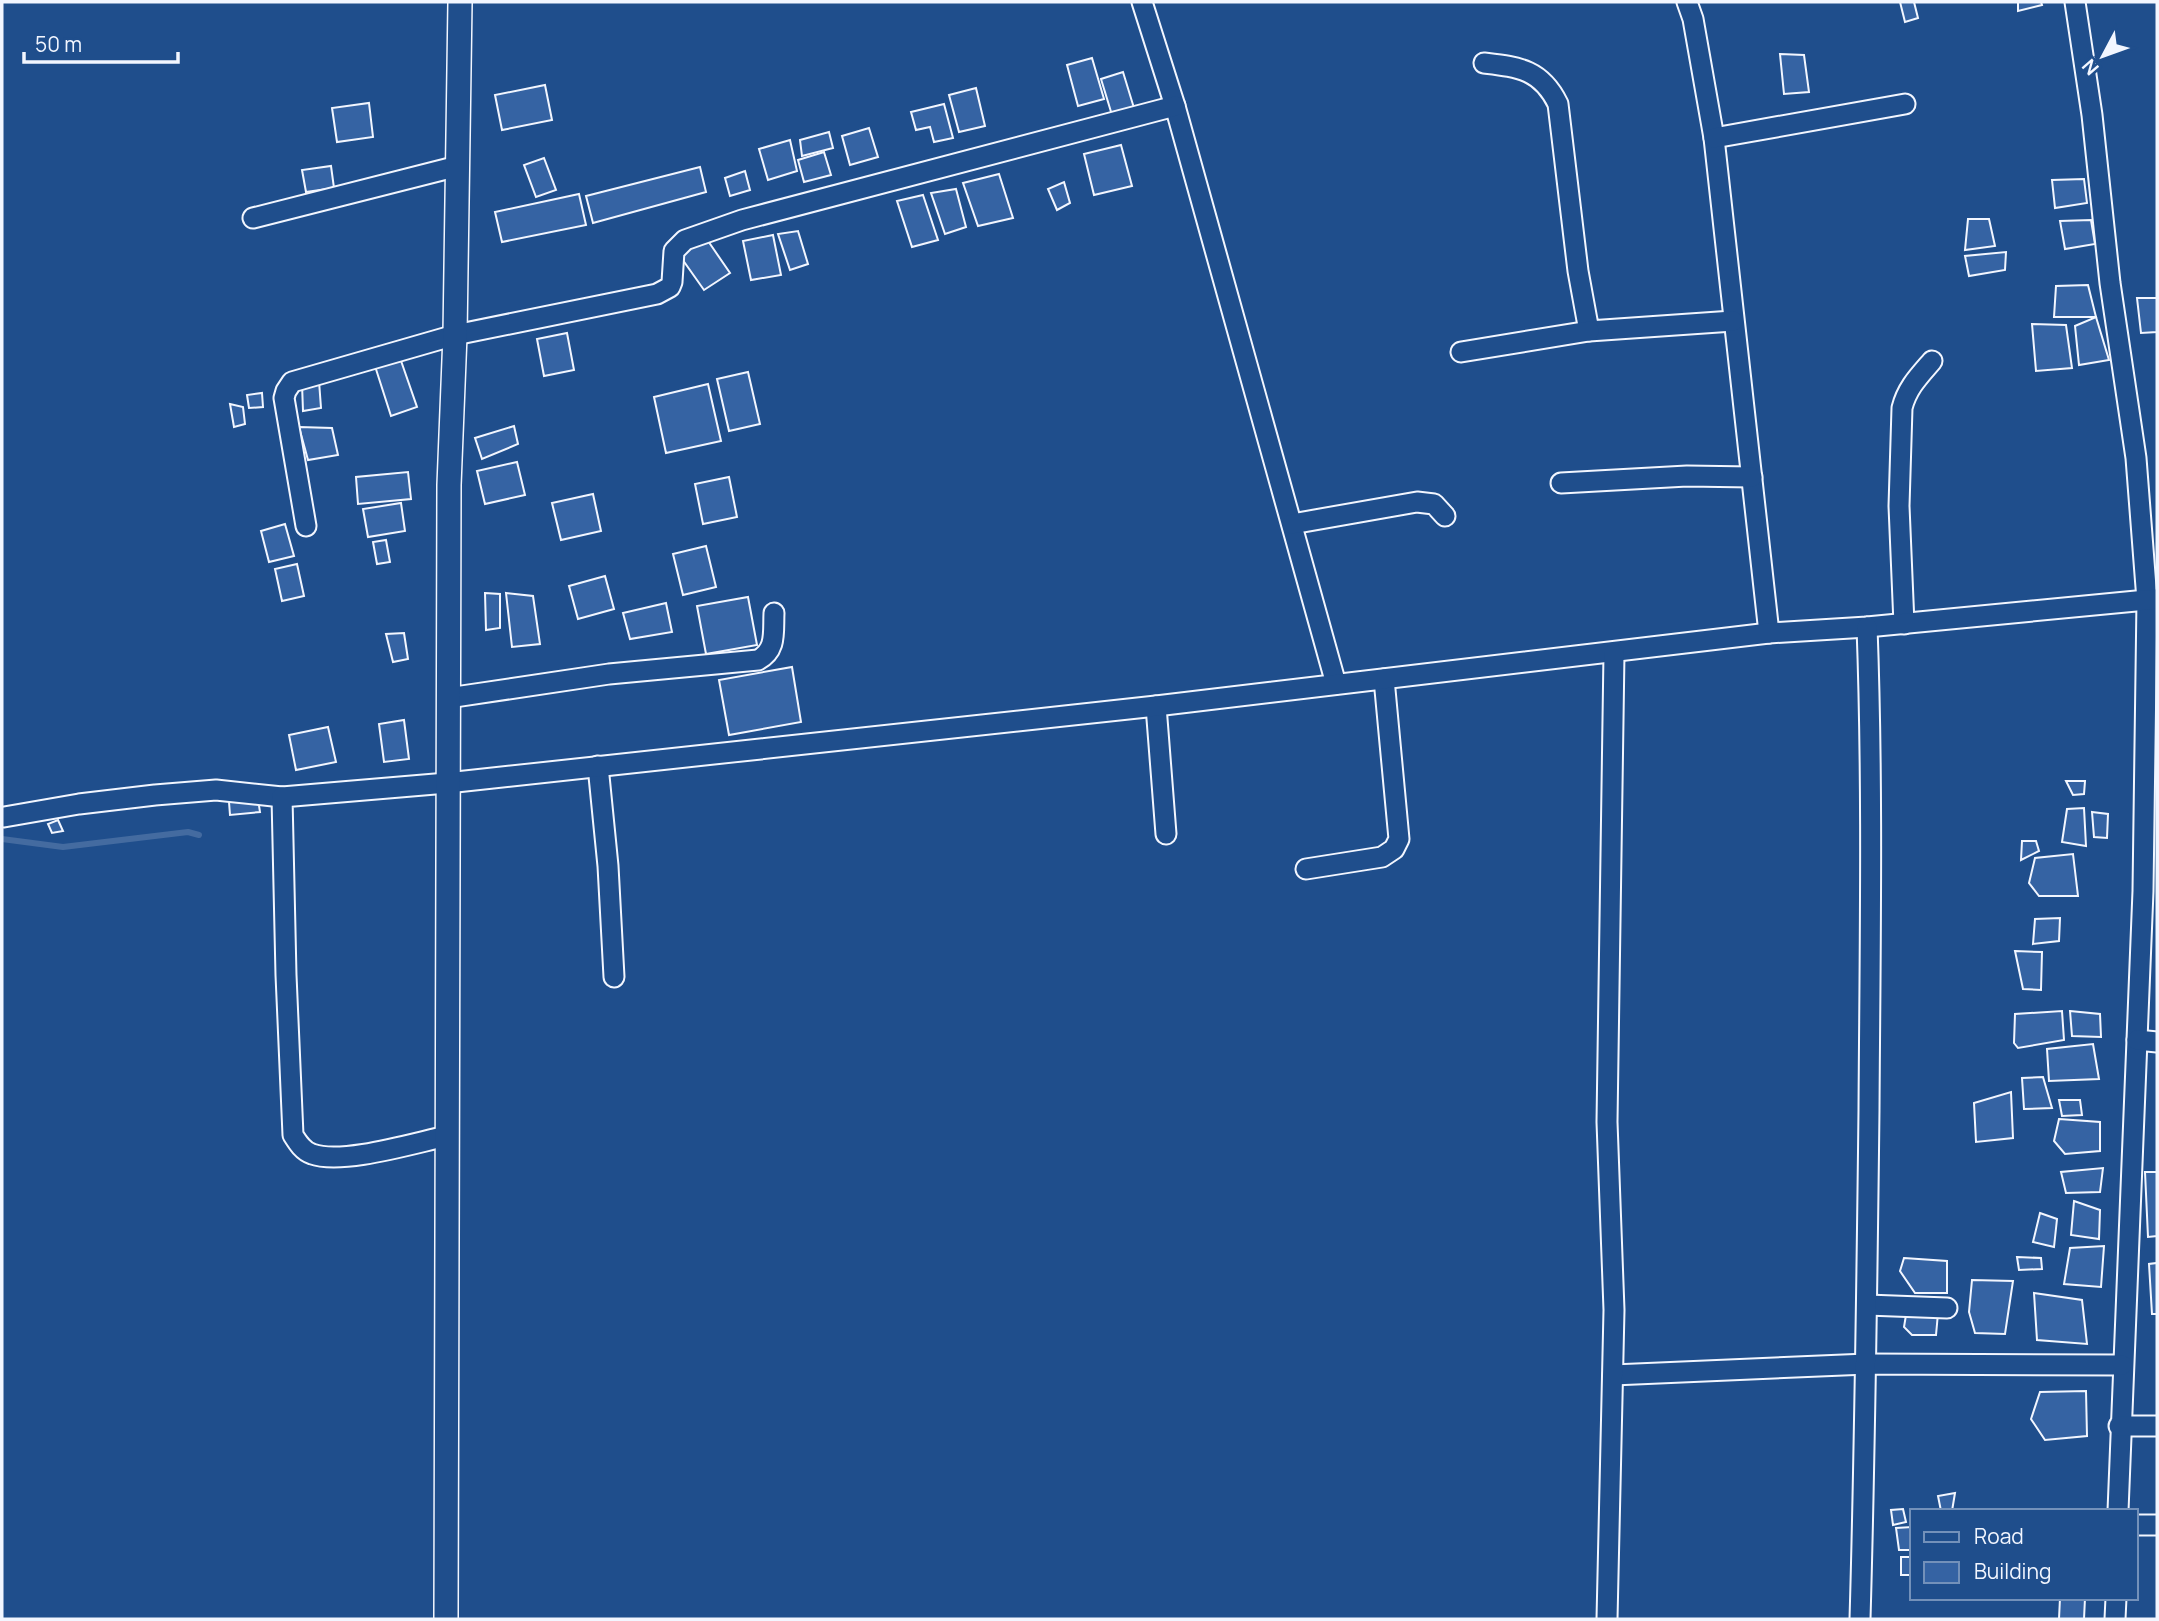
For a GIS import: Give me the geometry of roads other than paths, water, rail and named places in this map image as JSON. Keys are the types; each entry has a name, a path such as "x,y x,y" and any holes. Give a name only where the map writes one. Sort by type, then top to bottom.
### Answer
{"street":[{"path":"446,1619 449,485 455,335 460,2"},
{"path":"1142,2 1175,106 1336,684"},
{"path":"1687,2 1693,19 1714,138 1769,633"},
{"path":"2076,2 2152,600 2150,890 2137,1040 2119,1426 2118,1509"},
{"path":"1484,63 1516,67 1530,72 1544,82 1558,104 1578,271 1589,331"},
{"path":"1714,138 1905,104"},
{"path":"306,526 284,398 288,386 300,379 455,335 657,295 670,287 674,251 685,240 742,220 1175,106"},
{"path":"253,218 458,166"},
{"path":"1461,352 1589,331 1733,321"},
{"path":"1904,624 1899,506 1902,408 1912,385 1932,361"},
{"path":"1561,483 1687,476 1752,477"},
{"path":"1292,524 1417,502 1434,504 1446,516"},
{"path":"4,817 79,804 216,790 282,797 447,782 1156,706 1769,633 1904,624 2152,600"},
{"path":"448,698 609,674 758,660 769,652 773,645 774,613"},
{"path":"1860,1619 1867,1364 1871,744 1867,627"},
{"path":"1607,1619 1614,1311 1607,1122 1614,653"},
{"path":"1306,869 1382,858 1397,844 1399,839 1384,678"},
{"path":"1156,706 1166,834"},
{"path":"598,766 608,866 614,977"},
{"path":"282,797 293,1135 304,1150 329,1157 370,1152 447,1136"},
{"path":"2137,1040 2157,1042"},
{"path":"1867,1305 1947,1308"},
{"path":"1613,1375 1867,1364 2122,1365"},
{"path":"2119,1426 2157,1426"},
{"path":"2138,1525 2157,1525"},
{"path":"2115,1619 2116,1600"}],"waterway":[{"path":"2,839 63,847 188,832 199,835"}]}
